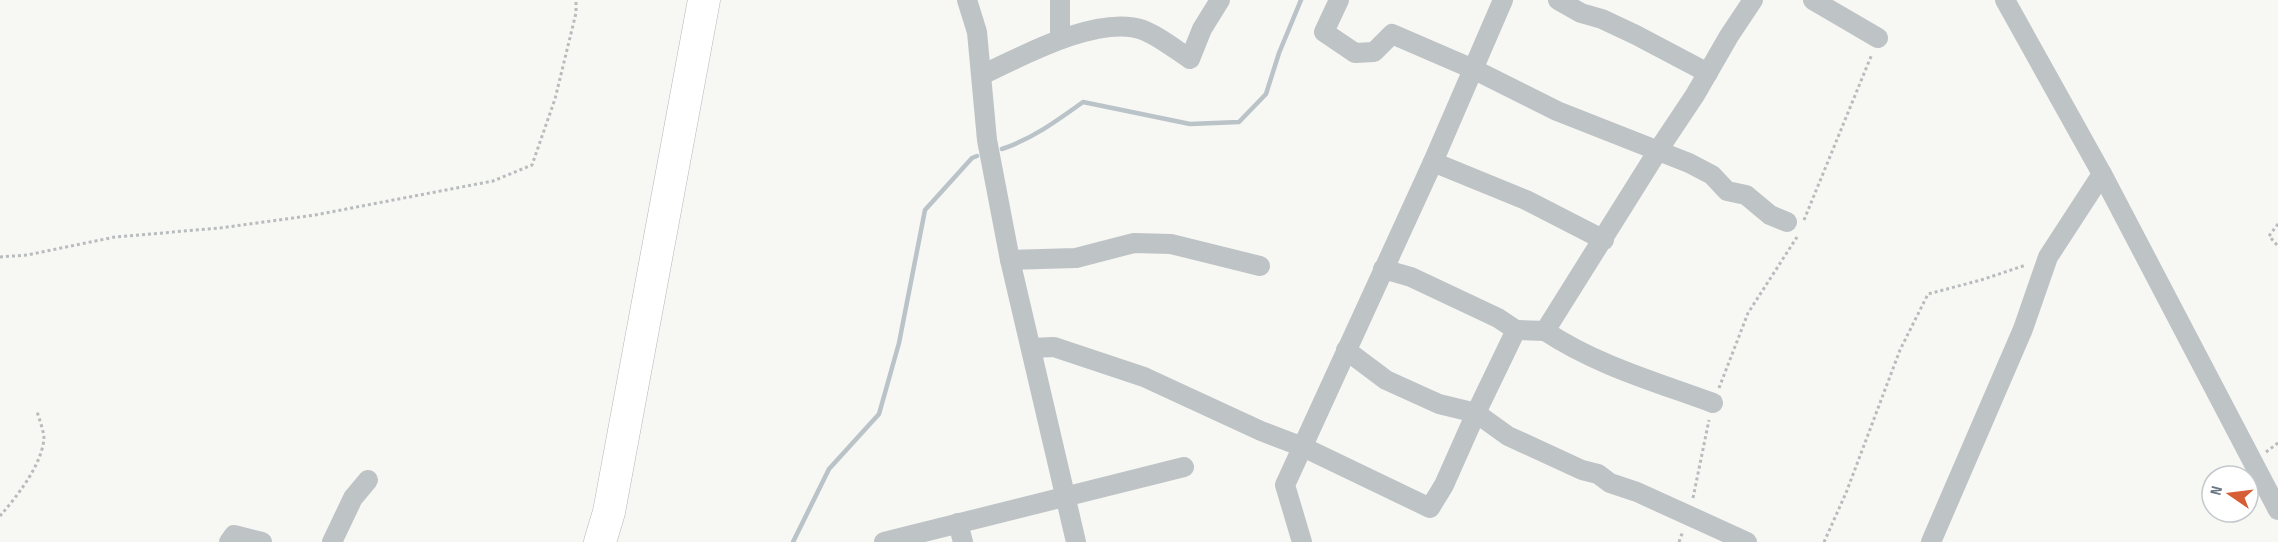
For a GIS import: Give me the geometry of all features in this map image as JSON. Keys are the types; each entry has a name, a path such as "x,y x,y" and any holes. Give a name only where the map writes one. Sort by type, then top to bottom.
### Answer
{"highway":[{"path":"600,542 609,512 704,0"}],"street":[{"path":"967,0 977,32 987,140 1010,260 1076,542"},
{"path":"1060,0 1060,38"},
{"path":"982,75 1060,38 1119,26 1143,30 1190,59 1203,29 1220,0"},
{"path":"1340,0 1324,32 1355,53 1374,52 1392,34 1473,69 1557,111 1604,131 1659,149 1712,175 1727,191 1746,195 1770,215 1787,222"},
{"path":"1302,542 1286,485 1433,162 1503,0"},
{"path":"1558,0 1581,13 1602,19 1636,35 1708,73"},
{"path":"1545,331 1753,0"},
{"path":"1812,0 1878,38"},
{"path":"2005,0 2102,174 2278,510"},
{"path":"1433,162 1526,200 1604,240"},
{"path":"1931,542 2023,328 2048,257 2102,174"},
{"path":"1010,260 1076,258 1134,243 1172,244 1260,266"},
{"path":"1383,269 1411,277 1498,318 1516,330 1545,331 1564,344 1599,361 1713,403"},
{"path":"1031,348 1054,347 1144,377 1261,431 1303,447 1430,508 1444,485 1516,330"},
{"path":"1346,350 1386,380 1439,404 1476,413 1508,436 1747,542"},
{"path":"884,542 1184,467"},
{"path":"332,542 353,498 368,480"},
{"path":"958,523 963,542"},
{"path":"229,542 234,536 262,542"}],"path":[{"path":"0,256 27,255 115,237 220,228 315,215 493,181 532,165 555,99 576,13 576,0"},
{"path":"1679,542 1689,516 1713,403 1748,313 1801,228 1878,38"},
{"path":"2278,224 2269,236 2278,246"},
{"path":"1824,542 1846,493 1900,350 1929,294 1981,280 2048,257"},
{"path":"0,516 14,500 37,460 44,437 37,411"}],"waterway":[{"path":"1002,149 1034,134 1083,102 1190,124 1239,122 1266,94 1279,53 1301,0"},
{"path":"793,542 829,469 879,414 899,343 925,210 972,158 977,156"}]}
